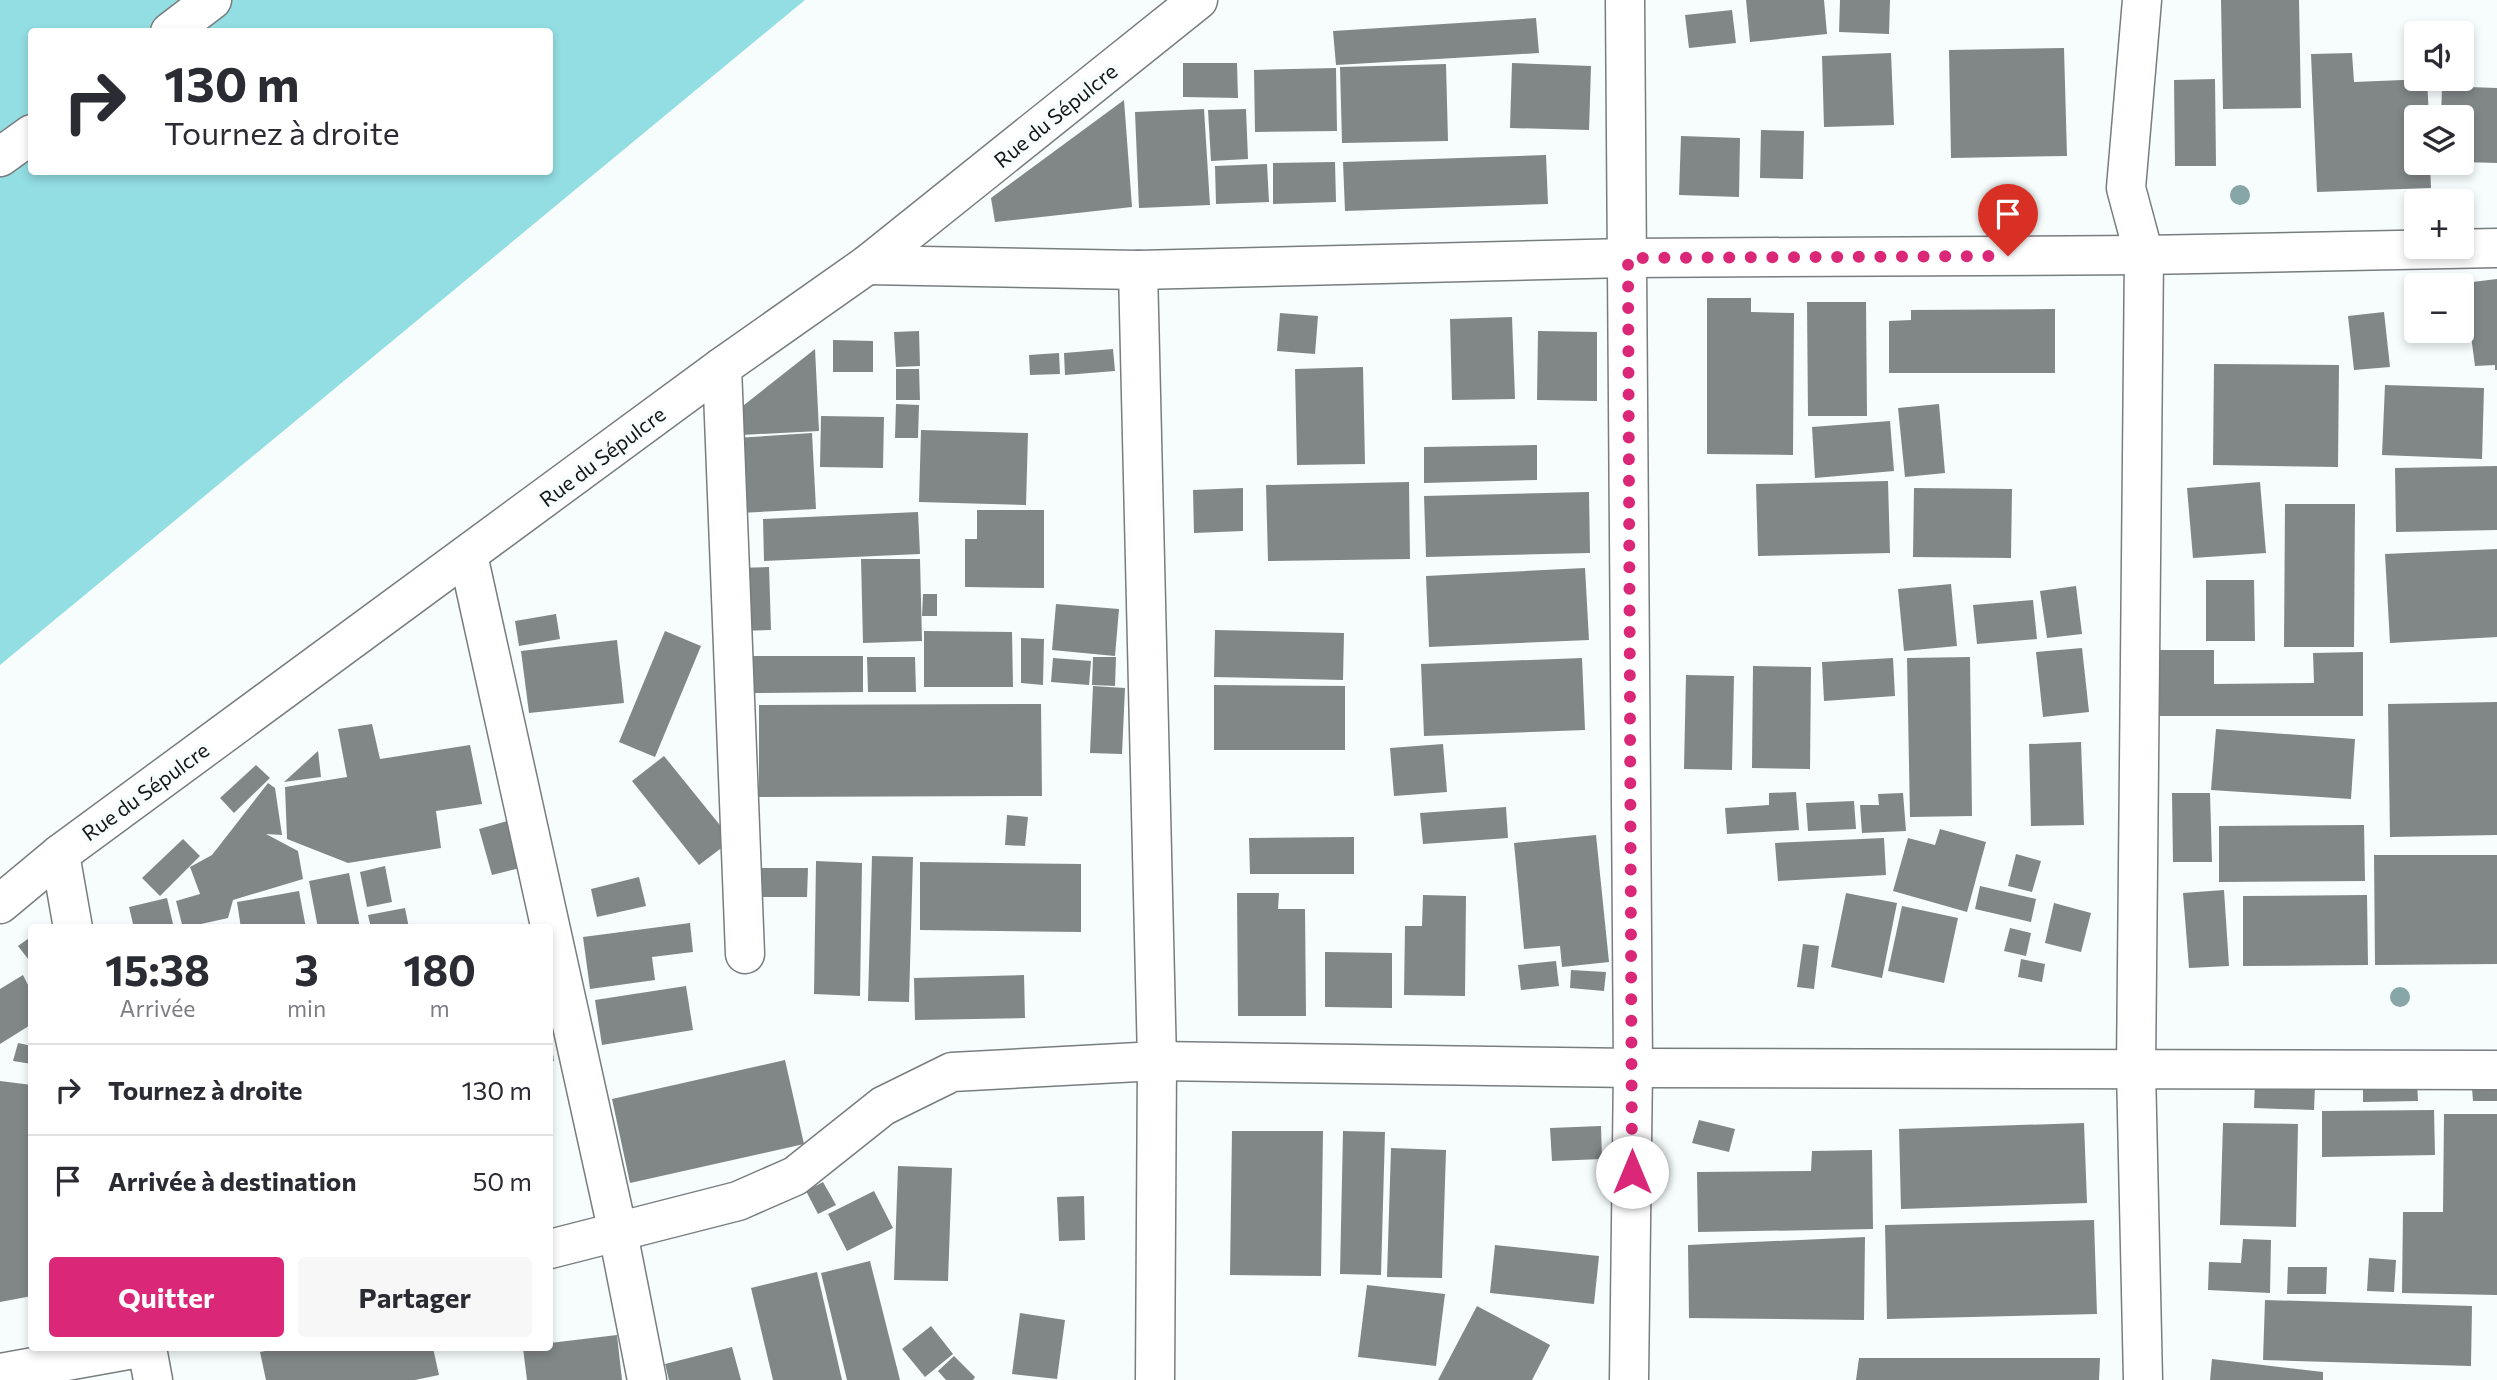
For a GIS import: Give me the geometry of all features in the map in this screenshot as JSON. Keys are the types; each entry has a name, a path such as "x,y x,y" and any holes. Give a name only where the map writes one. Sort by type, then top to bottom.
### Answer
{"street":[{"path":"175,28 212,0"},
{"name":"Rue du Sépulcre","path":"0,904 60,854 722,367 867,265 1198,0"},
{"path":"1625,0 1633,1068 1629,1380"},
{"path":"2142,0 2126,188 2144,255 2136,1069 2143,1380"},
{"path":"0,157 28,137"},
{"path":"867,265 1138,270 1628,258 2144,255 2497,248"},
{"path":"1138,270 1157,1061 1155,1380"},
{"path":"722,367 746,954"},
{"path":"468,555 550,924"},
{"path":"60,854 71,924"},
{"path":"553,939 618,1233 647,1380"},
{"path":"553,1248 738,1201 795,1176 883,1106 952,1072 1157,1061 1633,1068 2497,1070"},
{"path":"0,1373 122,1351"},
{"path":"148,1351 153,1380"}],"shaded area":[{"path":"0,0 805,0 0,665"}],"building":[{"path":"1746,0 1824,0 1827,34 1750,42"},
{"path":"1840,0 1890,0 1889,34 1839,32"},
{"path":"2221,0 2299,0 2301,108 2223,109"},
{"path":"1732,10 1736,43 1689,48 1685,15"},
{"path":"1536,18 1539,53 1336,65 1333,31"},
{"path":"2064,48 2067,156 1951,158 1949,50"},
{"path":"1891,53 1894,125 1824,127 1822,56"},
{"path":"2352,53 2354,82 2404,80 2404,91 2428,91 2428,105 2404,105 2404,175 2430,175 2431,188 2317,192 2311,54"},
{"path":"1183,63 1237,63 1238,98 1183,97"},
{"path":"1512,63 1591,66 1589,130 1510,128"},
{"path":"1446,64 1448,141 1342,143 1340,67"},
{"path":"1336,68 1337,131 1255,132 1254,70"},
{"path":"2215,79 2216,166 2175,166 2174,80"},
{"path":"2497,88 2497,163 2474,162 2474,105 2441,105 2442,91"},
{"path":"1124,100 1132,207 995,222 991,198"},
{"path":"1204,109 1210,205 1139,208 1135,112"},
{"path":"1246,109 1248,159 1211,161 1208,110"},
{"path":"1761,130 1804,131 1803,179 1760,178"},
{"path":"1681,136 1740,138 1739,197 1679,195"},
{"path":"1546,155 1548,204 1345,211 1343,162"},
{"path":"1335,162 1336,202 1273,204 1273,163"},
{"path":"1267,164 1269,202 1216,204 1215,166"},
{"path":"2497,279 2497,370 2495,365 2475,366 2472,343 2474,282"},
{"path":"1707,298 1751,298 1751,312 1794,313 1793,455 1707,454"},
{"path":"1807,302 1866,302 1867,416 1808,416"},
{"path":"2055,309 2055,373 1889,373 1889,321 1911,320 1911,310"},
{"path":"2384,312 2390,367 2354,370 2348,316"},
{"path":"1280,313 1318,316 1315,354 1277,351"},
{"path":"1512,317 1515,399 1452,400 1450,319"},
{"path":"919,331 920,366 896,367 894,332"},
{"path":"1538,331 1597,332 1597,401 1537,400"},
{"path":"833,340 873,341 873,372 833,372"},
{"path":"815,349 819,431 741,435 739,409"},
{"path":"1113,349 1115,371 1065,375 1064,353"},
{"path":"1059,353 1060,374 1030,375 1029,355"},
{"path":"2214,364 2339,365 2338,467 2213,465"},
{"path":"1363,367 1365,464 1297,465 1295,369"},
{"path":"896,369 919,369 920,400 896,400"},
{"path":"2385,385 2484,388 2482,459 2382,455"},
{"path":"896,404 919,405 918,438 895,438"},
{"path":"1939,404 1945,473 1905,477 1898,408"},
{"path":"821,416 884,417 883,468 820,467"},
{"path":"1890,421 1894,471 1815,478 1812,427"},
{"path":"921,430 1028,433 1026,505 919,502"},
{"path":"812,433 816,509 740,513 736,438"},
{"path":"1537,445 1537,480 1424,483 1424,447"},
{"path":"2497,466 2497,530 2396,532 2395,468"},
{"path":"1888,481 1890,553 1758,556 1756,484"},
{"path":"1409,482 1410,559 1268,561 1266,485"},
{"path":"2260,482 2266,553 2193,558 2187,488"},
{"path":"1243,488 1243,531 1194,533 1193,490"},
{"path":"1914,488 2012,489 2011,558 1913,557"},
{"path":"1589,492 1590,553 1426,557 1424,496"},
{"path":"2285,504 2355,504 2354,647 2284,647"},
{"path":"977,510 1044,510 1044,588 965,587 965,539 977,539"},
{"path":"918,512 920,554 764,561 763,519"},
{"path":"2497,549 2497,637 2390,643 2385,554"},
{"path":"861,559 920,559 922,641 863,643"},
{"path":"769,567 771,630 738,631 736,568"},
{"path":"1585,568 1589,640 1429,647 1426,576"},
{"path":"2206,580 2254,580 2255,641 2206,641"},
{"path":"1951,584 1957,646 1904,651 1898,589"},
{"path":"2076,586 2082,634 2047,638 2040,591"},
{"path":"923,594 937,594 937,616 922,616"},
{"path":"2033,600 2037,639 1977,644 1973,605"},
{"path":"1056,604 1119,609 1115,656 1052,650"},
{"path":"556,614 560,639 519,646 515,621"},
{"path":"1215,630 1344,633 1343,680 1214,677"},
{"path":"665,631 701,646 655,757 619,742"},
{"path":"924,631 1012,632 1013,687 924,687"},
{"path":"1021,638 1044,639 1043,685 1021,683"},
{"path":"617,640 624,703 529,713 521,651"},
{"path":"2082,648 2089,712 2043,717 2036,652"},
{"path":"2143,650 2214,650 2214,684 2314,683 2313,653 2363,652 2363,716 2143,716"},
{"path":"753,656 863,656 863,692 753,693"},
{"path":"867,657 915,657 916,692 868,692"},
{"path":"1093,657 1116,657 1115,686 1092,685"},
{"path":"1970,657 1972,816 1910,817 1907,658"},
{"path":"1053,658 1091,661 1089,685 1051,682"},
{"path":"1582,658 1585,730 1424,736 1421,664"},
{"path":"1893,658 1895,696 1824,701 1822,662"},
{"path":"1753,666 1811,667 1810,769 1752,768"},
{"path":"1686,675 1734,676 1732,770 1684,769"},
{"path":"1214,685 1345,686 1345,750 1214,750"},
{"path":"1093,686 1125,688 1122,754 1090,753"},
{"path":"2497,702 2497,835 2390,837 2388,704"},
{"path":"1041,704 1042,796 759,797 759,705"},
{"path":"372,724 380,759 470,745 482,804 436,811 441,848 348,863 287,839 285,787 347,777 338,729"},
{"path":"2216,729 2355,739 2351,799 2211,790"},
{"path":"2081,742 2084,825 2031,826 2029,744"},
{"path":"1443,744 1447,792 1394,796 1390,748"},
{"path":"318,751 321,777 284,782"},
{"path":"664,756 732,840 699,865 632,781"},
{"path":"256,765 270,778 234,813 220,798"},
{"path":"268,783 275,788 282,835 266,834 298,851 303,879 233,900 228,918 201,924 182,924 176,901 200,894 190,867 212,855"},
{"path":"1796,792 1799,830 1727,834 1725,808 1769,805 1769,793"},
{"path":"1903,793 1906,831 1862,833 1860,805 1879,805 1878,794"},
{"path":"2172,793 2210,793 2212,862 2173,862"},
{"path":"1854,801 1856,829 1808,831 1806,803"},
{"path":"1506,807 1508,838 1423,844 1420,813"},
{"path":"1007,815 1028,817 1025,846 1005,845"},
{"path":"522,817 535,864 492,875 479,829"},
{"path":"2364,825 2365,881 2219,882 2219,826"},
{"path":"1940,829 1986,842 1967,912 1893,891 1908,838 1935,845"},
{"path":"1596,835 1609,962 1562,967 1560,946 1524,949 1514,843"},
{"path":"1354,837 1354,874 1250,874 1249,838"},
{"path":"1884,838 1886,875 1778,881 1775,843"},
{"path":"183,839 200,856 160,896 142,878"},
{"path":"2016,854 2041,861 2032,892 2008,886"},
{"path":"2374,855 2497,855 2497,964 2375,965"},
{"path":"872,856 913,857 909,1002 868,1001"},
{"path":"816,861 862,863 860,996 814,994"},
{"path":"920,862 1081,864 1081,932 920,930"},
{"path":"385,866 392,902 367,907 360,872"},
{"path":"758,868 808,868 807,897 758,897"},
{"path":"349,873 359,924 317,924 309,881"},
{"path":"639,877 646,906 597,917 591,889"},
{"path":"1980,886 2036,899 2031,922 1975,909"},
{"path":"2224,890 2229,966 2189,968 2183,893"},
{"path":"299,891 305,924 240,924 237,902"},
{"path":"1237,893 1279,893 1278,909 1305,909 1306,1016 1238,1016"},
{"path":"1846,893 1897,903 1882,978 1831,967"},
{"path":"1423,895 1466,896 1465,996 1404,995 1405,926 1422,926"},
{"path":"2367,895 2368,965 2243,966 2243,896"},
{"path":"167,898 173,924 133,924 129,907"},
{"path":"2054,903 2091,913 2081,952 2045,943"},
{"path":"1902,906 1958,918 1944,983 1888,971"},
{"path":"405,908 408,924 370,924 368,915"},
{"path":"690,923 693,952 652,957 655,980 590,989 583,937"},
{"path":"2010,928 2031,933 2026,956 2004,951"},
{"path":"28,939 28,959 18,946"},
{"path":"1803,944 1819,946 1814,989 1797,987"},
{"path":"1325,952 1392,953 1392,1008 1325,1007"},
{"path":"2021,959 2045,964 2042,982 2018,977"},
{"path":"1556,961 1559,986 1521,990 1518,965"},
{"path":"1571,970 1606,972 1604,991 1570,988"},
{"path":"23,975 28,985 28,1026 0,1044 0,989"},
{"path":"1024,975 1025,1018 915,1020 914,978"},
{"path":"686,986 693,1030 602,1045 595,1000"},
{"path":"18,1043 28,1045 28,1063 13,1061"},
{"path":"785,1060 804,1144 630,1183 612,1099"},
{"path":"0,1081 28,1084 28,1297 0,1302"},
{"path":"2363,1081 2417,1081 2418,1101 2363,1102"},
{"path":"2255,1083 2315,1086 2314,1110 2254,1108"},
{"path":"2472,1088 2497,1088 2497,1101 2473,1101"},
{"path":"2434,1110 2435,1155 2322,1157 2322,1111"},
{"path":"2444,1114 2497,1114 2497,1295 2402,1293 2403,1212 2443,1212"},
{"path":"1699,1120 1735,1129 1729,1152 1692,1143"},
{"path":"2084,1123 2087,1203 1901,1209 1899,1129"},
{"path":"2223,1123 2298,1124 2296,1227 2220,1225"},
{"path":"1601,1126 1602,1159 1552,1161 1550,1128"},
{"path":"1232,1131 1323,1131 1321,1276 1230,1275"},
{"path":"1343,1131 1385,1132 1381,1275 1340,1274"},
{"path":"1391,1148 1446,1150 1442,1278 1387,1277"},
{"path":"1872,1150 1873,1229 1698,1232 1697,1172 1811,1171 1812,1151"},
{"path":"898,1166 952,1168 948,1281 894,1280"},
{"path":"823,1182 836,1205 818,1214 806,1191"},
{"path":"874,1191 893,1228 847,1251 828,1214"},
{"path":"1084,1196 1085,1240 1059,1241 1057,1197"},
{"path":"2094,1220 2097,1314 1887,1319 1885,1225"},
{"path":"1865,1237 1864,1320 1689,1318 1688,1245"},
{"path":"2243,1239 2271,1240 2270,1293 2208,1290 2209,1262 2241,1263"},
{"path":"1495,1245 1599,1256 1594,1304 1490,1293"},
{"path":"2369,1258 2396,1260 2394,1292 2367,1291"},
{"path":"870,1261 900,1380 847,1380 821,1273"},
{"path":"2288,1267 2327,1267 2326,1294 2287,1294"},
{"path":"817,1272 842,1380 773,1380 751,1288"},
{"path":"1367,1285 1445,1294 1436,1366 1358,1357"},
{"path":"2265,1300 2472,1306 2471,1366 2263,1360"},
{"path":"1477,1306 1550,1345 1532,1380 1438,1380"},
{"path":"1020,1313 1065,1320 1057,1379 1012,1374"},
{"path":"931,1326 953,1354 925,1377 902,1349"},
{"path":"617,1335 622,1380 527,1380 523,1351 553,1351 553,1343"},
{"path":"732,1347 741,1380 669,1380 665,1364"},
{"path":"434,1351 439,1375 415,1380 266,1380 260,1352"},
{"path":"954,1356 975,1377 973,1380 946,1380 938,1371"},
{"path":"1859,1358 2100,1358 2099,1380 1856,1380"},
{"path":"2212,1359 2323,1372 2323,1380 2210,1380"}],"route":[{"path":"1632,1172 1628,258 2008,256"}]}
